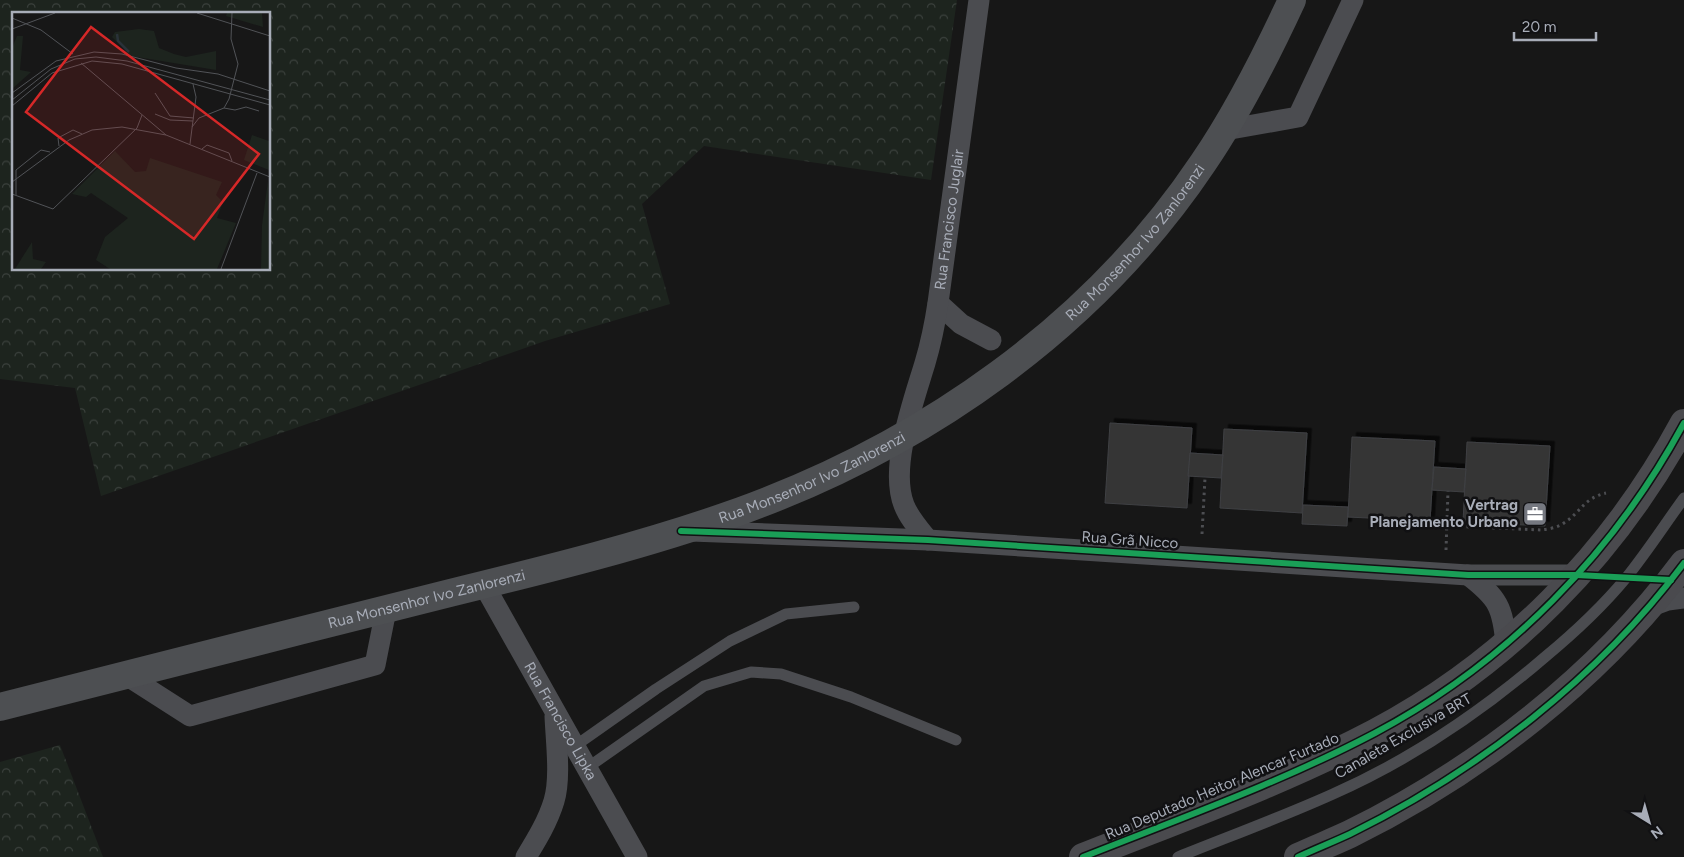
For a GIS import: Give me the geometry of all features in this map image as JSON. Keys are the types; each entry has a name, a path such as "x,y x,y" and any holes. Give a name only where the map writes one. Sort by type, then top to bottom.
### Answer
{"main road":[{"name":"Rua Monsenhor Ivo Zanlorenzi","path":"0,707 484,585 681,531 785,494 904,436 951,408 1006,370 1056,330 1094,294 1143,242 1174,205 1225,130 1250,86 1292,0"}],"street":[{"name":"Rua Francisco Juglair","path":"904,436 930,342 938,303 979,0"},
{"path":"1225,130 1298,117 1353,0"},
{"path":"938,303 961,324 991,340"},
{"name":"Rua Deputado Heitor Alencar Furtado","path":"1083,857 1294,772 1345,748 1418,708 1464,677 1506,645 1577,575 1609,540 1664,460 1684,423"},
{"path":"904,436 900,483 904,504 914,523 928,540"},
{"name":"Rua Grã Nicco","path":"681,531 928,540 1468,574 1577,575"},
{"path":"1298,857 1350,834 1424,793 1489,750 1542,710 1586,672 1649,607 1684,563"},
{"path":"1468,574 1487,589 1498,604 1504,623 1506,645"},
{"name":"Rua Francisco Lipka","path":"484,585 637,857"},
{"path":"1649,607 1684,598"},
{"path":"126,674 190,716 375,665 386,610"},
{"path":"526,857 542,831 555,800 558,769 555,710"}],"lane":[{"name":"Canaleta Exclusiva BRT","path":"1178,857 1334,794 1448,731 1507,690 1576,631 1626,578 1684,498"},
{"path":"575,746 656,689 730,641 786,614 854,607"},
{"path":"587,768 704,686 751,672 781,674 851,698 956,740"}],"path":[{"path":"1201,557 1205,478"},
{"path":"1446,546 1448,491"},
{"path":"1447,526 1541,530 1564,523 1585,502 1596,496 1608,493 1636,503"}],"green space":[{"path":"0,0 957,0 931,180 704,146 642,204 670,304 545,341 101,496 75,388 0,379"},
{"path":"60,745 103,857 0,857 0,762"}],"building":[{"path":"1110,423 1192,428 1187,508 1105,503"},
{"path":"1224,429 1307,433 1302,513 1220,508"},
{"path":"1352,437 1435,441 1430,521 1348,517"},
{"path":"1467,442 1550,446 1545,526 1463,522"},
{"path":"1190,453 1223,455 1221,478 1188,476"},
{"path":"1434,467 1466,469 1464,492 1432,490"},
{"path":"1303,505 1348,507 1347,526 1302,524"}],"cycle path":[{"path":"1083,857 1231,799 1340,751 1423,705 1469,673 1512,638 1553,600 1590,560 1625,516 1656,471 1684,423"},
{"path":"681,531 928,540 1468,575 1577,575 1671,580"},
{"path":"1298,857 1350,834 1398,809 1490,751 1533,718 1614,645 1684,563"}],"place":[{"name":"Vertrag Planejamento Urbano","path":"1535,514"}]}
